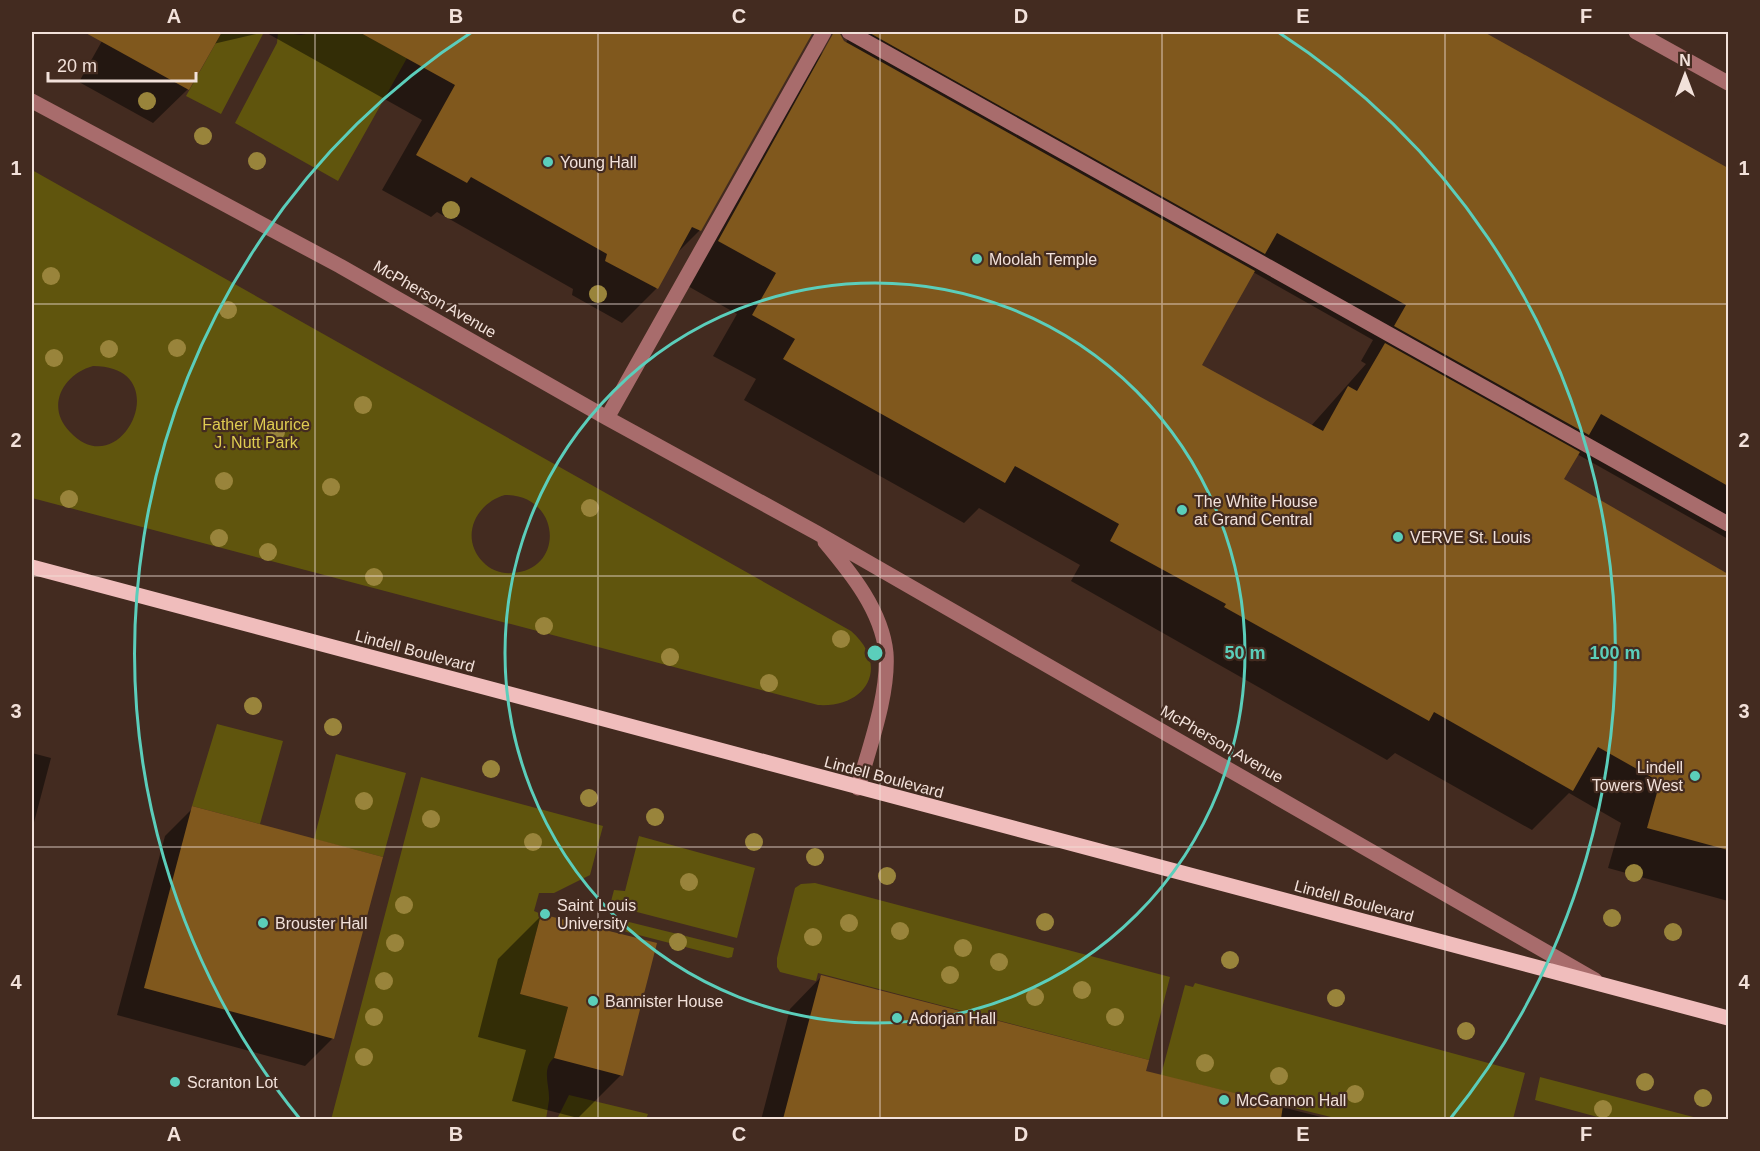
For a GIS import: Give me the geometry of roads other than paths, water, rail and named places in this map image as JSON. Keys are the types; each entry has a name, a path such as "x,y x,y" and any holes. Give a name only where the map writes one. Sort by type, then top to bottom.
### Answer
{"main road":[{"name":"Lindell Boulevard","path":"32,567 1728,1018"}],"street":[{"path":"607,418 824,32"},
{"path":"849,32 1728,524"},
{"path":"1636,32 1728,83"},
{"name":"McPherson Avenue","path":"32,101 340,266 607,418 817,533 1608,987"},
{"name":"McPherson Avenue","path":"817,533 846,567 866,597 880,628 886,653 882,690 858,788"}],"place":[{"name":"Young Hall","path":"548,162"},
{"name":"Moolah Temple","path":"977,259"},
{"name":"The White House at Grand Central","path":"1182,510"},
{"name":"VERVE St. Louis","path":"1398,537"},
{"name":"Lindell Towers West","path":"1695,776"},
{"name":"Saint Louis University","path":"545,914"},
{"name":"Brouster Hall","path":"263,923"},
{"name":"Bannister House","path":"593,1001"},
{"name":"Adorjan Hall","path":"897,1018"},
{"name":"Scranton Lot","path":"175,1082"},
{"name":"McGannon Hall","path":"1224,1100"}],"park label":[{"name":"Father Maurice J. Nutt Park","path":"256,433"}]}
